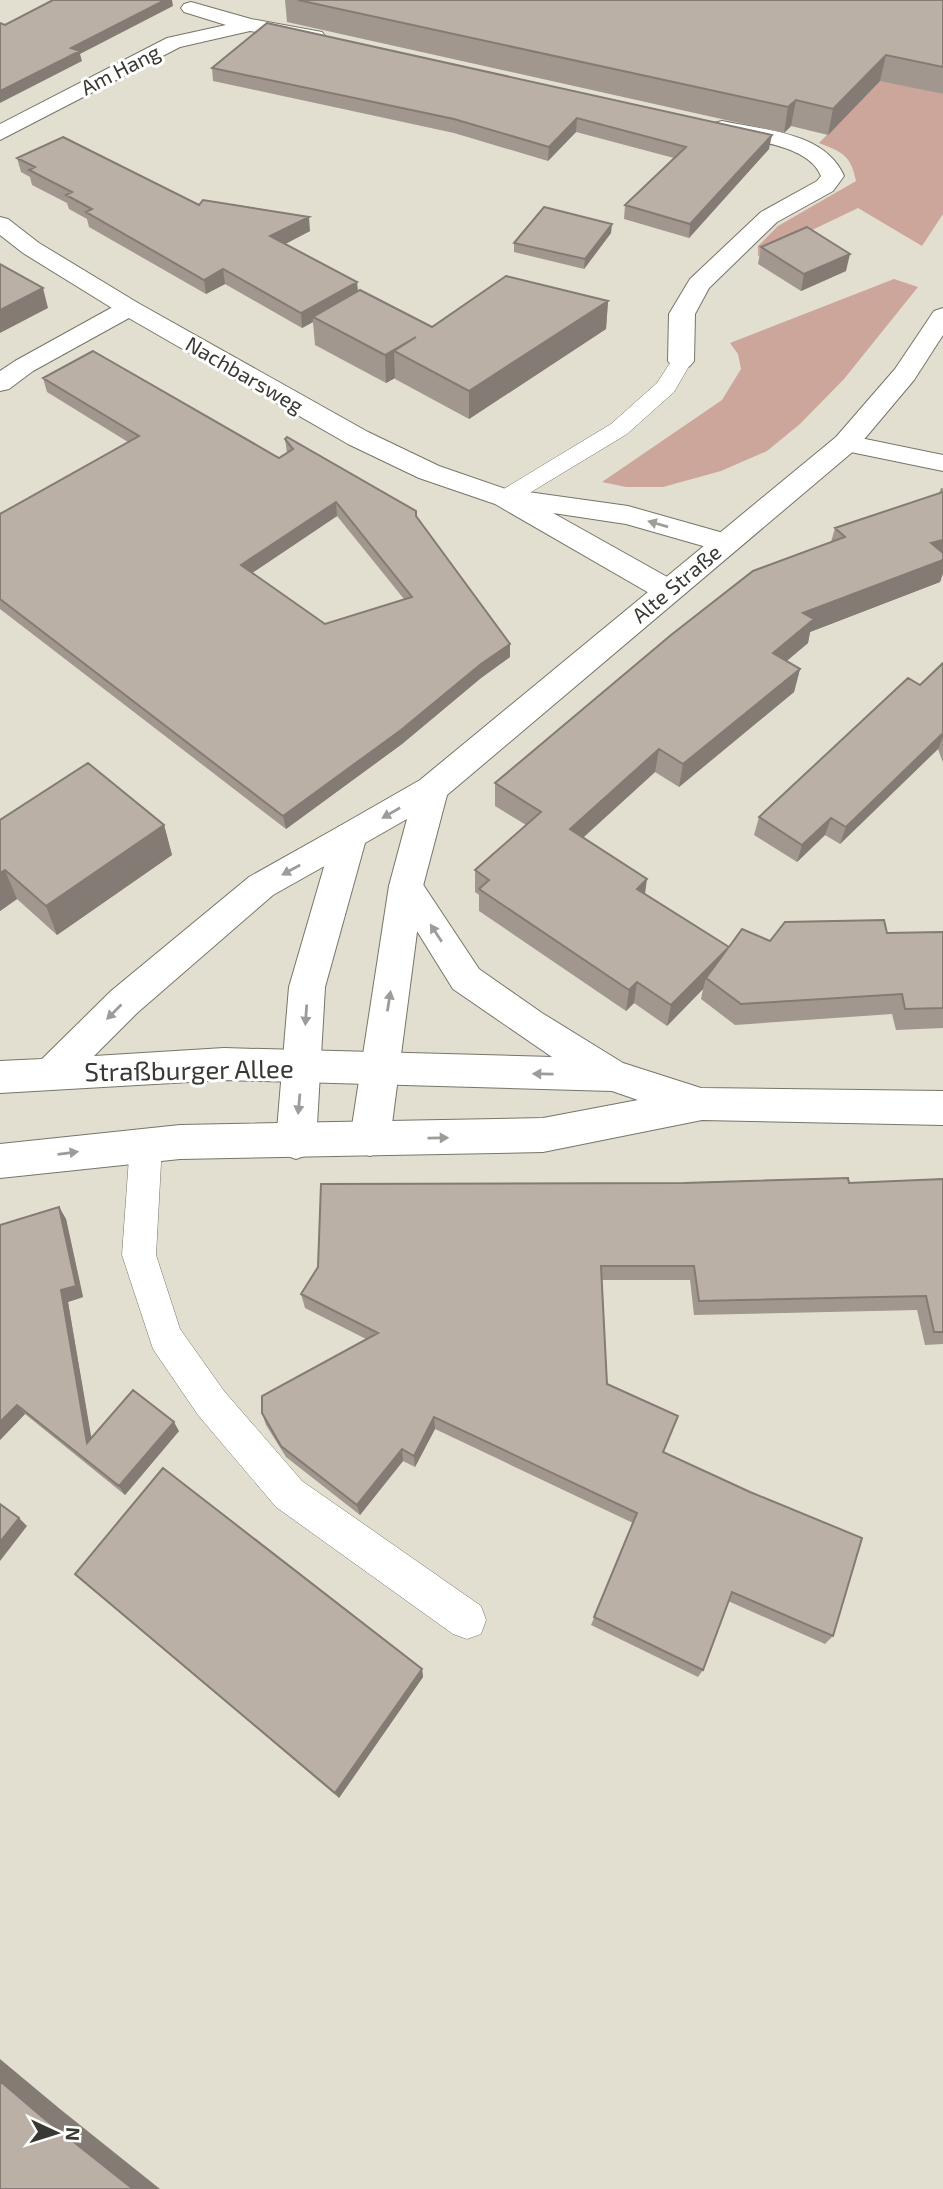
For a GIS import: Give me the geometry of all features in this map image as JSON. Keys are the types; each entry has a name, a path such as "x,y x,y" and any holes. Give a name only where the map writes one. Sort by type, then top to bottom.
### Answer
{"main road":[{"name":"Am Hang","path":"191,8 248,25 331,40"},
{"name":"Am Hang","path":"0,133 145,55 174,43 248,25"},
{"path":"681,361 682,314 699,284 769,217 825,186 832,176 831,166 818,154 802,147 704,124"},
{"name":"Nachbarsweg","path":"0,224 31,248 129,308 358,438 429,472 505,498 667,590"},
{"path":"0,383 24,366 129,308"},
{"name":"Alte Straße","path":"53,1072 124,1002 261,886 432,789 846,443 905,374 943,316"},
{"path":"846,443 943,463"},
{"name":"Nachbarsweg","path":"505,498 628,515 724,543"},
{"path":"370,1139 406,886 432,789"},
{"path":"296,1142 310,976 350,836"},
{"path":"406,886 466,979 529,1024 612,1075 702,1104"},
{"name":"Straßburger Allee","path":"0,1077 224,1064 612,1075"},
{"path":"0,1161 146,1144 543,1135 702,1104 943,1108"}],"lane":[{"path":"505,498 619,429 666,387 681,361"},
{"path":"146,1144 139,1255 165,1337 211,1403 289,1494 467,1620"}],"shaded area":[{"path":"880,80 943,94 943,214 922,246 858,208 758,256 758,246 778,226 856,181 845,156 819,143"},
{"path":"894,279 918,287 844,379 800,424 767,451 721,471 663,487 626,487 602,482 722,400 741,369 738,354 730,343"}],"building":[{"path":"53,0 165,0 71,48 80,51 0,91 0,23 5,25"},
{"path":"298,0 943,0 943,67 886,55 833,109 796,100 788,107"},
{"path":"267,23 772,135 690,224 625,205 686,147 577,118 549,147 454,119 212,68"},
{"path":"63,137 199,205 203,200 309,217 270,236 357,282 301,313 223,269 204,280 86,212 92,209 66,195 72,192 29,170 35,167 17,158"},
{"path":"544,207 612,224 585,259 514,243"},
{"path":"807,227 850,254 804,274 761,247"},
{"path":"0,264 43,288 0,310"},
{"path":"506,276 608,301 469,391 394,351 416,337 385,355 313,317 360,290 432,327"},
{"path":"93,351 279,458 293,449 285,439 287,437 416,511 416,516 510,644 481,664 401,730 283,816 0,599 0,514 139,436 43,378","holes":["336,502 412,597 325,624 241,565"]},
{"path":"943,492 943,540 931,543 943,553 943,560 803,613 814,619 773,653 800,669 683,764 659,749 570,829 647,879 637,889 729,947 742,929 770,941 785,922 884,920 887,933 943,932 943,1008 905,1009 902,994 741,1004 706,978 728,948 671,1005 637,982 629,990 479,889 489,880 475,870 541,812 495,783 671,635 753,571 845,537 835,528"},
{"path":"943,663 943,733 846,827 831,818 802,845 759,817 908,678 920,685"},
{"path":"88,763 164,825 46,906 5,870 0,873 0,820"},
{"path":"848,1178 849,1183 943,1179 943,1332 934,1332 926,1296 699,1301 694,1266 601,1266 607,1384 678,1416 663,1452 750,1492 862,1538 833,1636 732,1592 703,1670 594,1617 637,1513 434,1417 414,1456 402,1449 357,1505 281,1446 262,1413 262,1396 378,1333 301,1294 318,1267 321,1184 684,1183"},
{"path":"59,1207 76,1286 61,1290 87,1443 133,1390 174,1422 119,1486 17,1405 0,1422 0,1225"},
{"path":"163,1468 422,1669 335,1793 75,1574"},
{"path":"0,1504 19,1518 0,1542"},
{"path":"0,2081 41,2116 133,2189 0,2189"}]}
